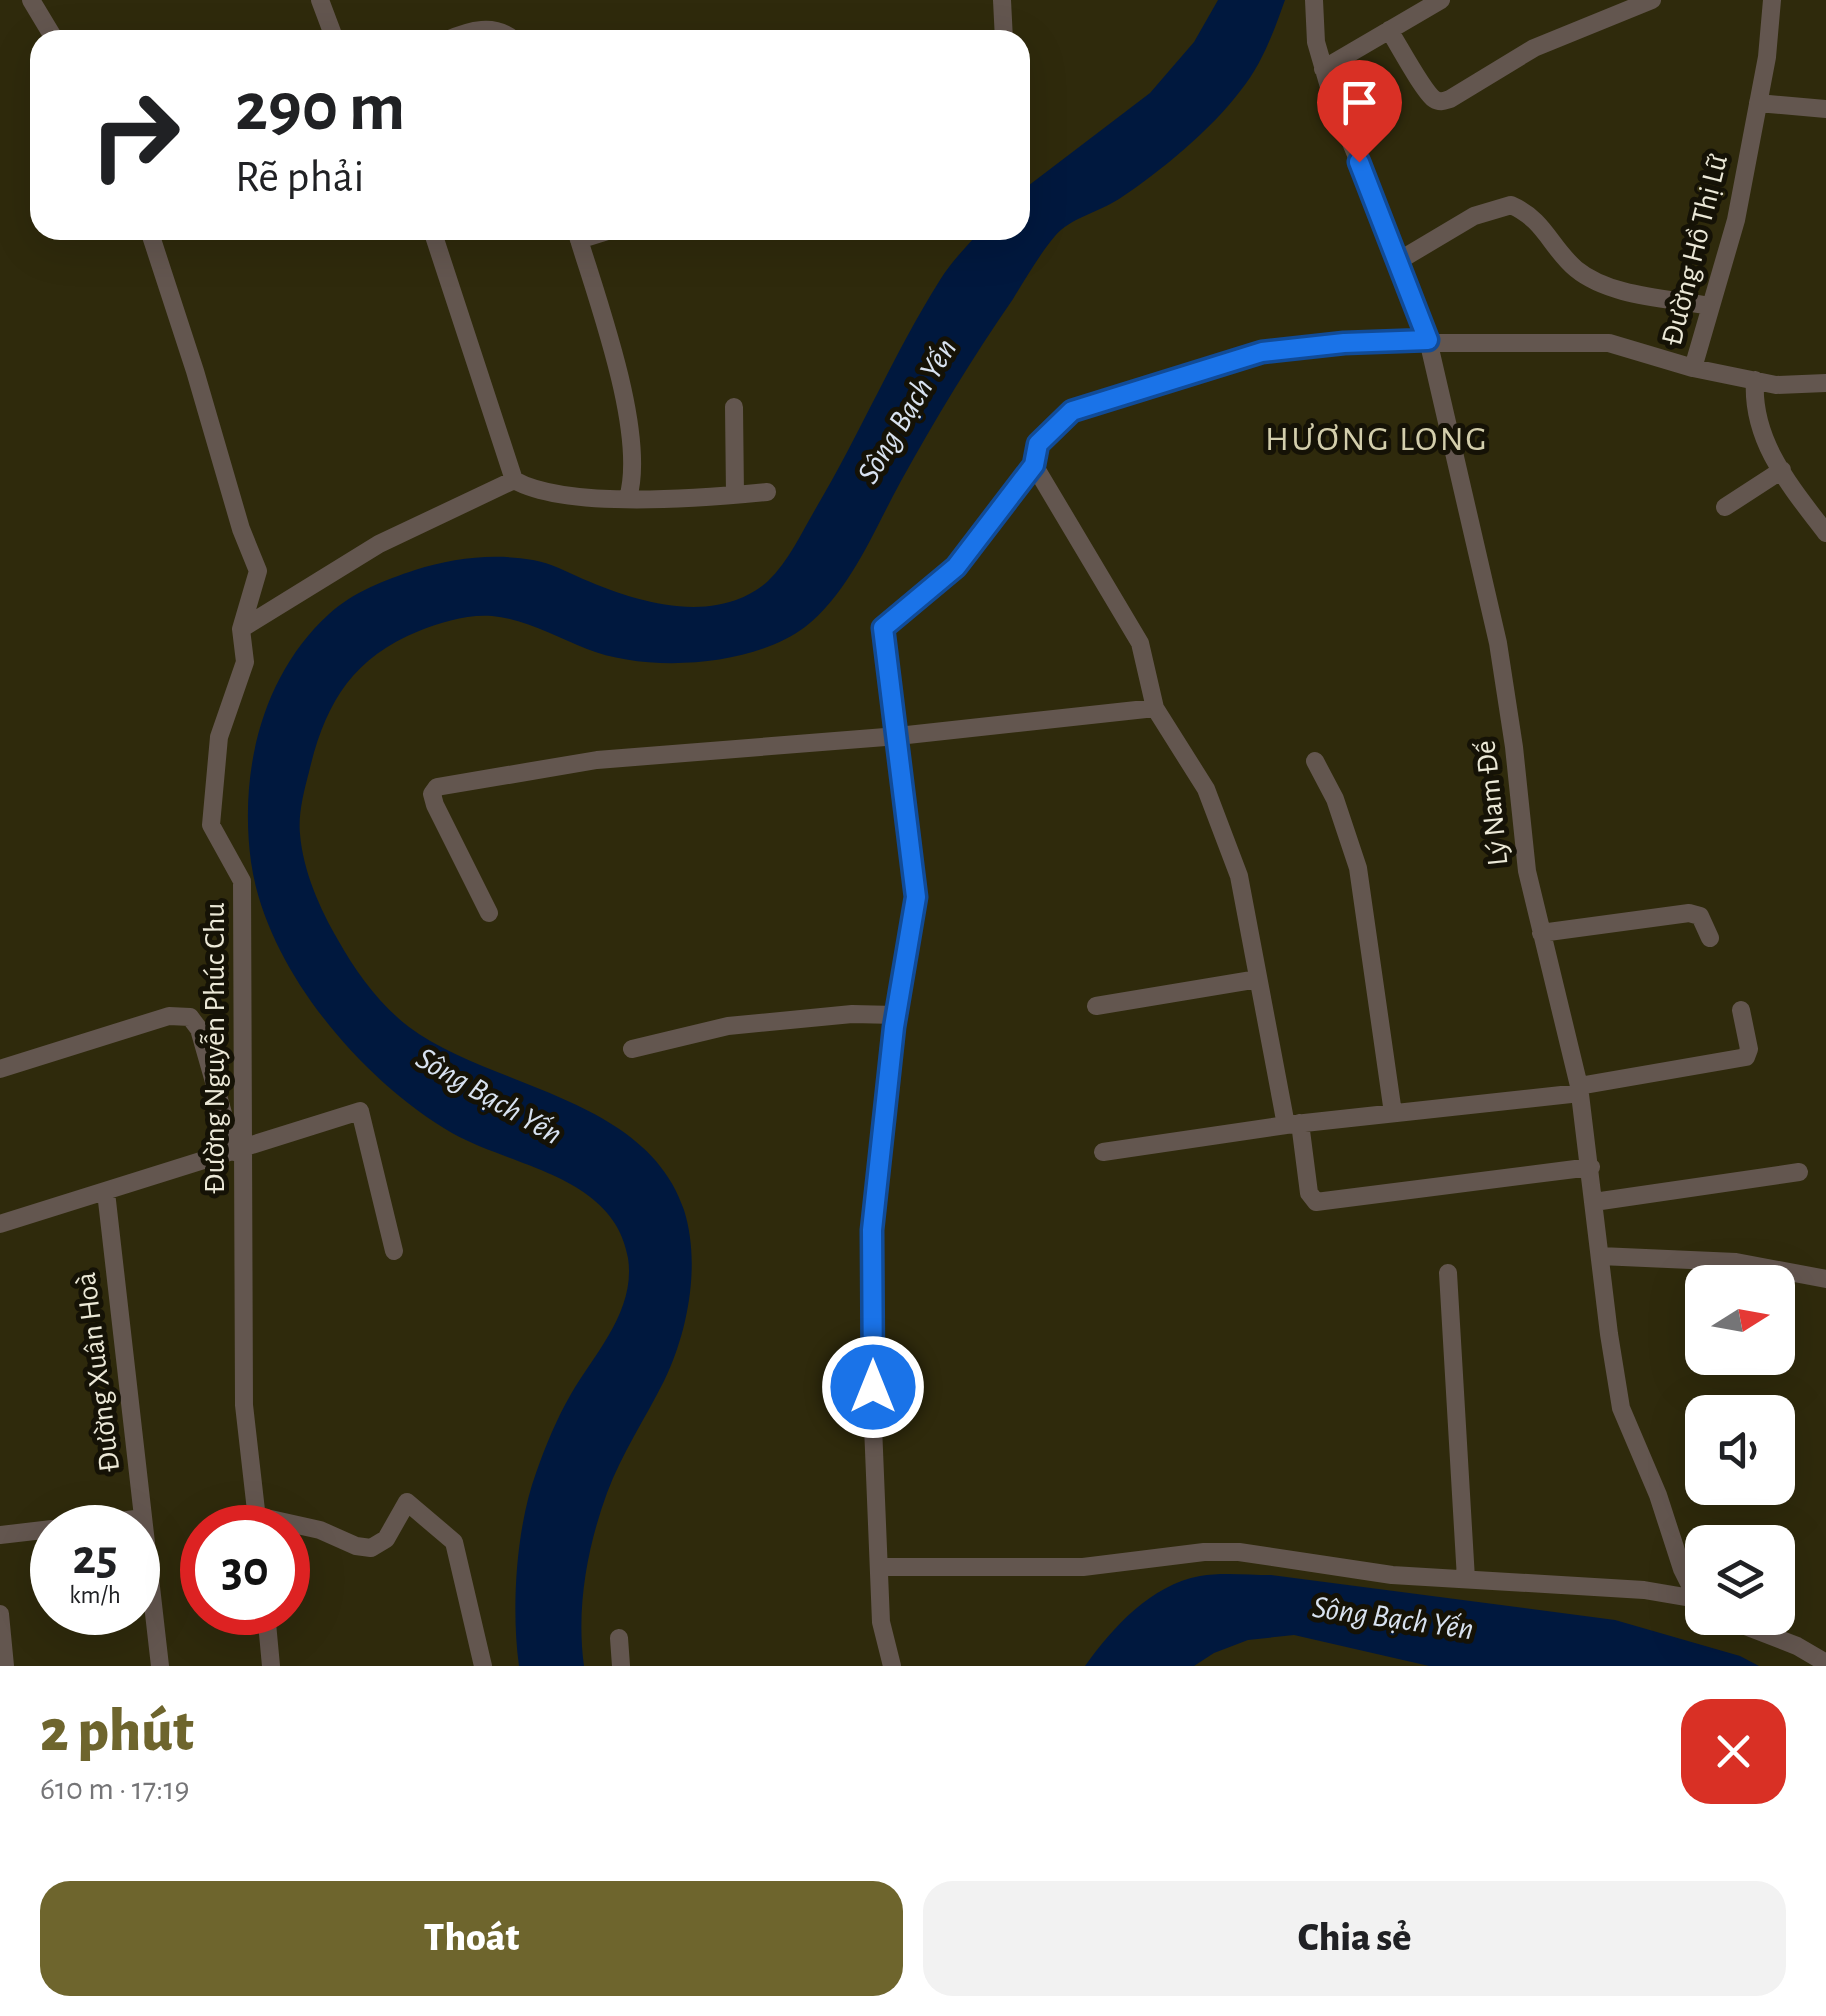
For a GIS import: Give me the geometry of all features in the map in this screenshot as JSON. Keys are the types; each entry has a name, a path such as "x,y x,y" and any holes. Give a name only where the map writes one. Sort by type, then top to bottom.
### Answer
{"street":[{"path":"31,0 49,30"},
{"path":"320,0 331,30"},
{"path":"1002,0 1004,30"},
{"name":"Lý Nam Đế","path":"1314,0 1316,42 1323,69 1428,340 1498,643 1527,872 1580,1089 1621,1408 1658,1495 1685,1574"},
{"path":"1323,69 1441,0"},
{"path":"1389,30 1426,88 1435,100 1442,101 1450,100 1534,48 1652,0"},
{"name":"Đường Hồ Thị Lữ","path":"898,736 883,628 956,567 1034,465 1038,444 1066,415 1262,352 1344,343 1609,343 1693,368 1736,220 1767,56 1772,0"},
{"path":"1758,103 1826,109"},
{"path":"1400,260 1474,216 1511,205 1527,212 1547,231 1566,259 1594,281 1710,306"},
{"name":"Đường Nguyễn Phúc Chu","path":"152,240 241,529 258,572 241,629 245,662 219,737 211,826 242,881 238,1151 244,1404 256,1505"},
{"path":"435,240 514,480 529,489 558,494 628,498 767,492"},
{"path":"579,240 623,396 633,457 634,478 628,498"},
{"path":"1693,368 1788,386 1826,383"},
{"path":"1755,380 1758,425 1782,470 1826,533"},
{"path":"734,407 735,495"},
{"path":"1034,465 1140,642 1155,708 1206,789 1226,841 1239,876 1258,979 1309,1193 1316,1202 1591,1166"},
{"path":"1724,507 1782,470"},
{"path":"241,629 379,544 514,480"},
{"path":"489,913 435,805 432,794 437,787 597,760 898,736 1155,708"},
{"path":"892,1666 882,1622 873,1426 872,1230 896,1015 916,897 898,736"},
{"path":"1315,761 1335,799 1358,868 1393,1113"},
{"path":"1541,932 1689,913 1700,916 1710,938"},
{"path":"1096,1006 1258,979"},
{"path":"1103,1152 1580,1089 1746,1057 1749,1049 1741,1010"},
{"path":"632,1049 728,1026 852,1014 896,1015"},
{"path":"0,1069 169,1016 190,1018 199,1029 238,1151"},
{"path":"0,1224 360,1111 394,1251"},
{"path":"1594,1202 1799,1172"},
{"name":"Đường Xuân Hoà","path":"106,1192 142,1505"},
{"path":"1600,1256 1736,1262 1826,1279"},
{"path":"1448,1273 1466,1579"},
{"path":"310,1529 371,1548 386,1538 407,1502 454,1542 484,1666"},
{"path":"0,1535 30,1532"},
{"path":"880,1567 1084,1567 1204,1552 1240,1552 1354,1570 1644,1590 1685,1598"},
{"path":"0,1614 6,1666"},
{"name":"Đường Xuân Hoà","path":"156,1635 160,1666"},
{"path":"268,1635 271,1666"},
{"path":"1769,1635 1826,1663"},
{"path":"620,1638 622,1666"}],"water":[{"name":"Sông Bạch Yến","path":"1218,0 1285,0 1267,47 1248,80 1215,120 1168,163 1119,199 1069,224 1055,236 955,388 848,578 805,627 757,651 729,658 668,663 611,657 505,618 455,619 419,631 376,655 345,686 324,725 302,803 302,848 319,903 360,976 398,1018 443,1048 563,1099 602,1118 636,1142 665,1172 684,1210 689,1231 691,1275 680,1341 664,1381 613,1478 594,1535 582,1600 584,1666 519,1666 515,1619 517,1568 529,1495 561,1413 620,1313 629,1277 628,1258 619,1230 603,1208 582,1191 452,1133 384,1083 352,1052 297,980 260,902 251,862 248,828 252,761 271,696 306,639 338,606 381,583 444,562 488,557 533,560 620,593 681,606 722,604 762,586 794,546 907,336 949,267 972,240 1030,240 1030,184 1150,93 1194,42"},
{"name":"Sông Bạch Yến","path":"1208,1575 1271,1575 1615,1620 1740,1656 1759,1666 1429,1666 1294,1635 1248,1640 1214,1653 1194,1666 1085,1666 1121,1623 1165,1588"}],"district":[{"name":"HƯƠNG LONG","path":"1377,439"}],"route":[{"path":"873,1387 872,1230 894,1027 916,897 883,628 956,567 1034,465 1035,450 1046,433 1072,411 1262,352 1344,343 1428,340 1359,162"}]}
